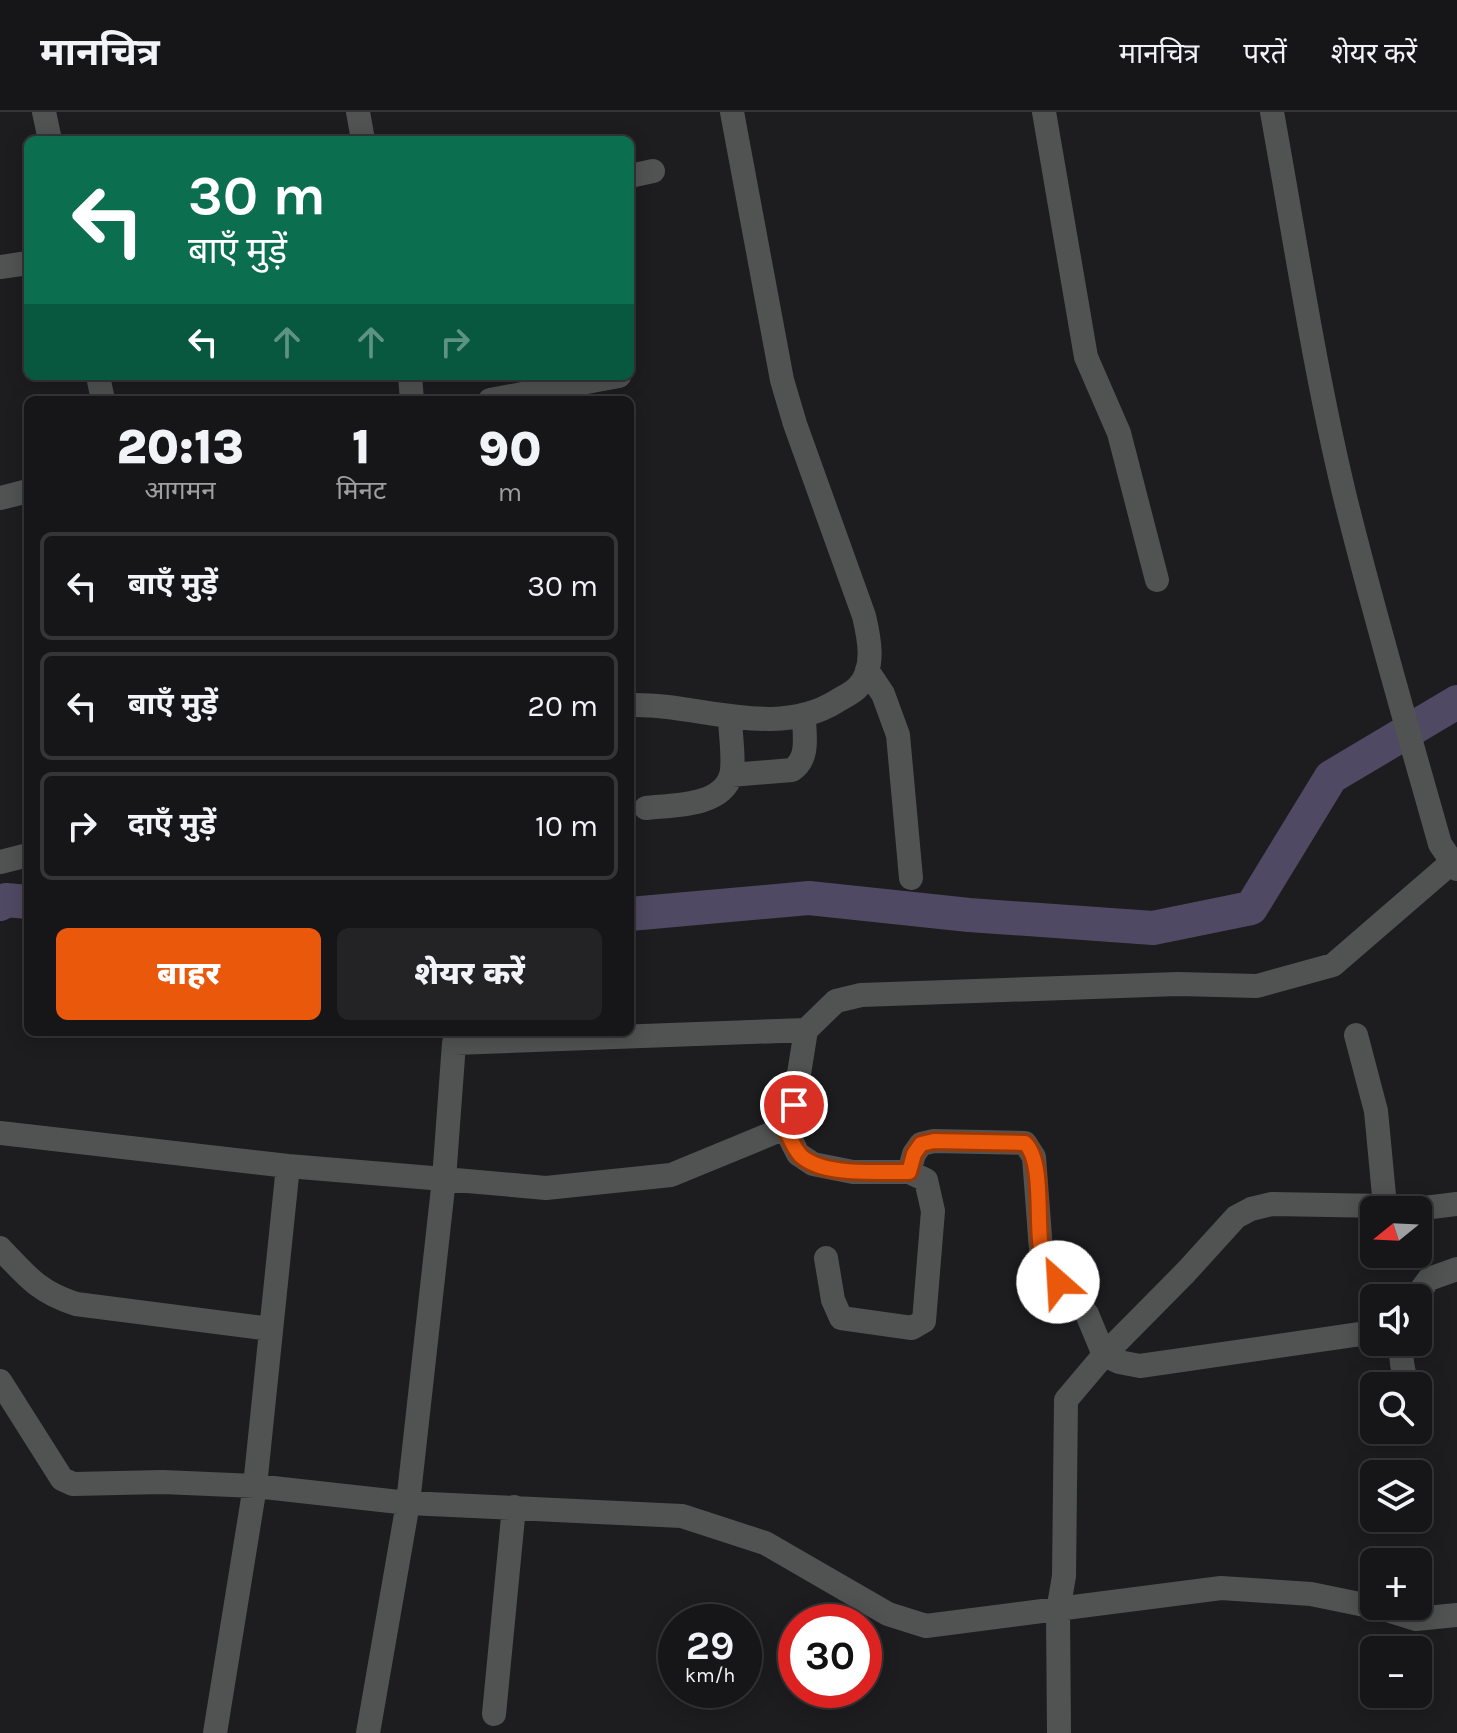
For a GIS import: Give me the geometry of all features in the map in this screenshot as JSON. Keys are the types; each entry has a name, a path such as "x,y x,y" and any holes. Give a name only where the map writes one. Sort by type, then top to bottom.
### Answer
{"street":[{"path":"44,112 49,136"},
{"path":"358,112 362,136"},
{"path":"634,705 653,704 730,717 804,716 829,706 859,687 867,670 870,645 864,616 782,380 732,112"},
{"path":"1044,112 1086,357 1119,433 1157,580"},
{"path":"0,1133 288,1166 546,1188 671,1175 785,1128 794,1105 806,1030 836,1001 861,995 1178,984 1257,986 1333,965 1450,859 1387,657 1344,493 1322,392 1272,112"},
{"path":"0,267 24,264"},
{"path":"512,396 598,380"},
{"path":"0,498 24,492"},
{"path":"867,670 883,694 898,735 911,878"},
{"path":"731,775 792,770 799,765 804,756 804,716"},
{"path":"646,808 705,800 716,793 731,775 730,717"},
{"path":"0,862 24,856"},
{"path":"368,1733 408,1503 444,1179 454,1043 806,1030"},
{"path":"1356,1035 1393,1196"},
{"path":"785,1128 798,1154 813,1164 853,1172 909,1172 926,1180 933,1211 924,1321 912,1328 841,1318 833,1300 826,1258"},
{"path":"909,1172 914,1154 921,1144 934,1141 1025,1143 1034,1157 1041,1250 1048,1267 1087,1314 1104,1355 1119,1362 1140,1366 1360,1334"},
{"path":"215,1733 255,1486 288,1166"},
{"path":"1059,1733 1058,1611 1064,1576 1066,1400 1104,1355 1236,1217 1251,1209 1272,1204 1360,1208"},
{"path":"1432,1206 1457,1204"},
{"path":"0,1248 33,1282 52,1296 76,1304 271,1329"},
{"path":"1425,1284 1429,1279 1457,1269"},
{"path":"1,1384 62,1479 73,1484 149,1482 255,1486 408,1503 682,1516 765,1543 888,1614 926,1626 1221,1588 1311,1594 1416,1619 1457,1615"},
{"path":"494,1714 514,1507"}],"waterway":[{"path":"634,914 809,898 969,915 1153,928 1251,908 1331,777 1457,702"},
{"path":"0,904 6,900 24,902"}],"route":[{"path":"794,1105 785,1128 798,1154 813,1164 853,1172 909,1172 914,1154 921,1144 934,1141 1025,1143 1034,1157 1041,1250 1058,1282"}]}
